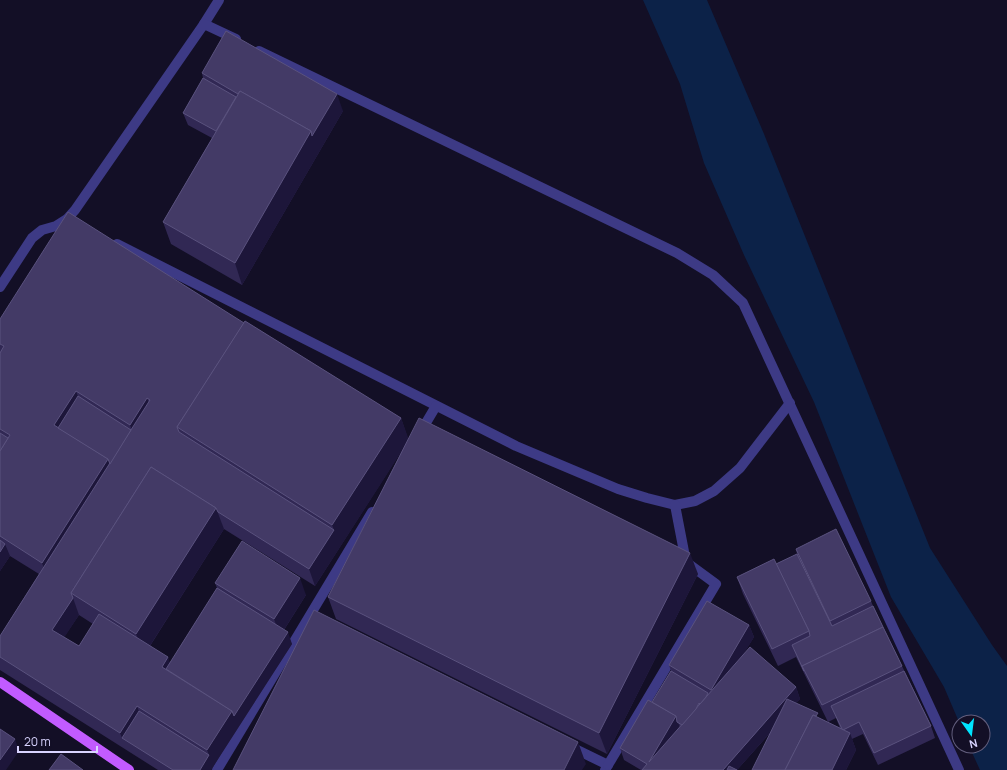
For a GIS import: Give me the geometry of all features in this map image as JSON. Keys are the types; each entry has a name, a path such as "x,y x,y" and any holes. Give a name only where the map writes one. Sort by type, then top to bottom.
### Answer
{"main road":[{"path":"0,682 129,770"}],"street":[{"path":"0,287 32,238 42,230 70,221 75,210 204,24 219,0"},
{"path":"204,24 677,253 713,275 743,303 959,770"},
{"path":"110,241 516,446 618,489 675,505 695,501 714,491 740,468 790,403"},
{"path":"416,440 436,406"},
{"path":"217,770 313,619 379,502"},
{"path":"558,741 607,768 716,584 686,562 675,505"}],"water":[{"path":"643,0 707,0 764,134 930,548 1007,666 1007,770 980,770 973,754 991,754 991,714 956,714 944,687 891,597 814,402 744,255 704,163 680,84"}],"building":[{"path":"226,31 337,94 312,136 311,131 240,91 238,94 202,73"},
{"path":"203,78 236,97 216,131 183,113"},
{"path":"240,91 311,131 235,263 163,222"},
{"path":"68,212 244,323 177,427 179,432 334,530 309,569 218,512 216,508 151,467 71,593 73,598 52,630 79,646 99,614 168,657 162,667 232,711 207,750 137,706 120,733 0,657 0,636 150,400 147,398 130,425 76,391 54,425 108,459 42,563 0,536 0,451 10,435 0,429 0,353 4,346 0,344 0,319"},
{"path":"245,321 401,418 332,525 177,427"},
{"path":"78,396 131,430 110,464 108,459 58,428"},
{"path":"419,418 690,553 599,733 328,597"},
{"path":"0,433 8,438 0,451"},
{"path":"151,467 216,508 136,634 71,593"},
{"path":"836,529 871,601 830,621 796,549"},
{"path":"0,540 5,544 0,552"},
{"path":"242,541 300,578 274,619 215,583"},
{"path":"797,554 832,626 873,606 883,627 802,666 804,671 792,645 810,636 809,631 776,564"},
{"path":"774,559 809,631 772,649 737,577"},
{"path":"217,588 288,632 234,716 232,711 166,669"},
{"path":"707,601 749,625 711,690 669,665"},
{"path":"314,610 578,742 564,770 233,770"},
{"path":"883,627 902,666 822,705 802,666"},
{"path":"750,647 796,687 723,770 642,770 647,764 620,748 648,700 676,716 649,762"},
{"path":"671,671 708,693 682,725 677,722 676,716 652,702"},
{"path":"904,671 931,726 874,753 859,722 843,730 831,706"},
{"path":"787,699 818,713 816,716 813,715 785,770 752,770"},
{"path":"139,711 209,755 200,770 173,770 122,738"},
{"path":"813,715 850,733 832,770 785,770"},
{"path":"0,729 15,739 0,760"},
{"path":"61,754 83,770 49,770"},
{"path":"729,766 737,770 727,770"}]}
